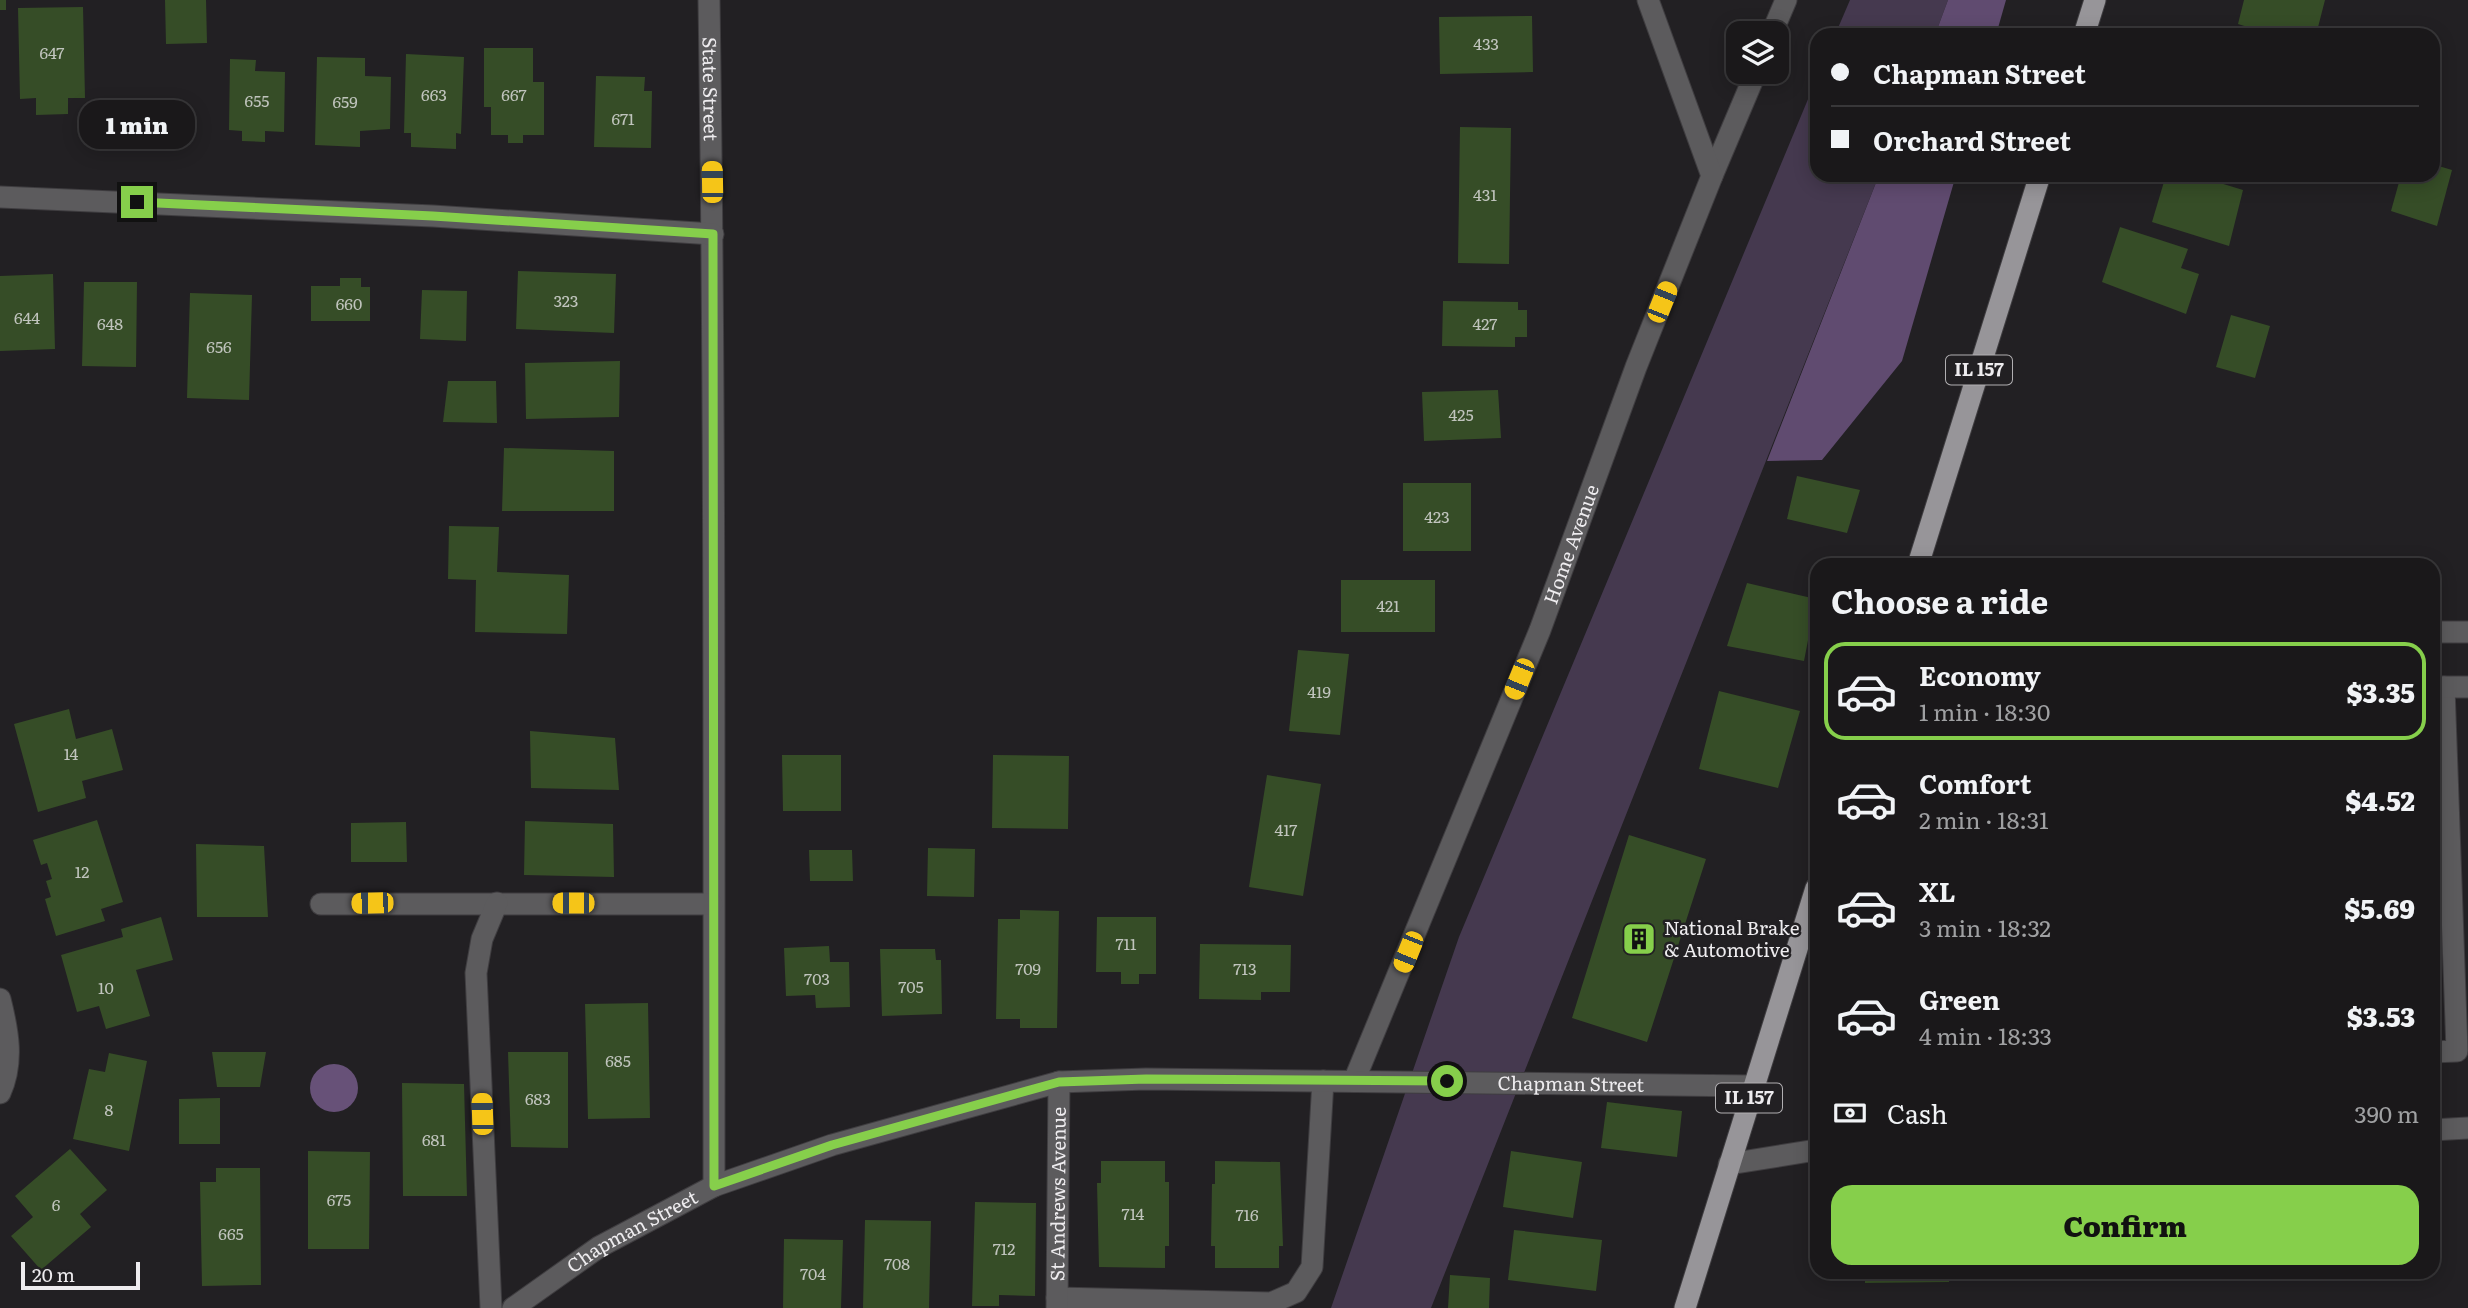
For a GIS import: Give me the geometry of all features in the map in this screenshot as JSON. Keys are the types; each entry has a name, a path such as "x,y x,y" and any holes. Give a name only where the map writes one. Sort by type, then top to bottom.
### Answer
{"main road":[{"path":"2086,28 2095,0"},
{"name":"IL 157","path":"1920,558 2038,182"},
{"name":"IL 157","path":"1685,1308 1810,907"}],"street":[{"name":"State Street","path":"709,0 715,612 712,904 714,1186"},
{"path":"1648,0 1712,176"},
{"path":"1777,21 1786,0"},
{"name":"Home Avenue","path":"1354,1081 1539,630 1636,367 1751,84"},
{"path":"0,197 433,216 713,234"},
{"path":"2440,632 2468,632"},
{"path":"2440,687 2468,687"},
{"path":"2440,774 2441,817 2462,1055 2440,1053"},
{"path":"491,1308 476,973 482,939 497,903"},
{"path":"321,904 712,904"},
{"path":"0,999 9,1042 7,1076 0,1093"},
{"name":"Chapman Street","path":"513,1308 599,1248 714,1186 832,1145 1059,1082 1146,1079 1753,1086"},
{"path":"1057,1303 1271,1303 1296,1292 1312,1267 1323,1081"},
{"name":"St Andrews Avenue","path":"1057,1303 1059,1082"},
{"path":"2440,1130 2468,1128"},
{"path":"1729,1164 1810,1151"}],"shaded area":[{"path":"1850,0 1948,0 1938,28 1838,28"},
{"path":"1948,0 2006,0 1998,28 1938,28"},
{"path":"1810,94 1810,182 1876,182 1431,1308 1331,1308 1459,937"},
{"path":"1876,182 1954,182 1902,361 1822,460 1767,461"},
{"path":"334,1064 351,1071 358,1088 351,1105 334,1112 317,1105 310,1088 317,1071"}],"building":[{"path":"0,0 6,0 6,10 0,10"},
{"path":"165,0 206,0 207,43 166,44"},
{"path":"2244,0 2325,0 2318,28 2251,28 2238,24"},
{"path":"83,7 85,98 68,98 68,114 36,115 36,98 20,99 18,8"},
{"path":"1532,16 1533,72 1440,74 1439,17"},
{"path":"484,48 533,48 533,82 544,82 544,135 523,135 523,143 508,143 508,135 491,135 491,107 484,107"},
{"path":"406,54 464,57 461,134 456,133 456,149 411,147 411,133 404,133"},
{"path":"317,57 365,58 365,76 391,77 390,129 360,131 360,147 315,145"},
{"path":"230,59 256,60 255,71 285,72 284,132 265,131 265,142 242,141 242,131 229,130"},
{"path":"596,76 645,77 644,91 652,91 651,148 594,147"},
{"path":"1460,127 1511,128 1509,264 1458,263"},
{"path":"2440,166 2452,170 2437,226 2391,211 2399,182 2440,182"},
{"path":"2164,182 2217,182 2243,190 2229,246 2152,222"},
{"path":"2120,227 2188,249 2181,268 2199,274 2186,314 2102,282"},
{"path":"518,271 616,274 614,333 516,329"},
{"path":"53,274 55,349 0,351 0,276"},
{"path":"340,278 361,278 361,287 370,287 370,321 311,321 311,286 340,286"},
{"path":"84,282 137,282 136,367 82,366"},
{"path":"422,290 467,291 466,341 420,339"},
{"path":"190,293 252,295 249,400 187,398"},
{"path":"1443,301 1518,302 1518,310 1527,310 1527,337 1515,337 1515,347 1442,346"},
{"path":"2231,315 2270,326 2255,378 2216,367"},
{"path":"620,361 619,417 526,419 525,363"},
{"path":"448,381 496,381 497,423 443,422"},
{"path":"1498,390 1501,438 1424,441 1422,392"},
{"path":"504,448 614,451 614,511 502,511"},
{"path":"1797,476 1860,490 1847,533 1787,519"},
{"path":"1403,483 1471,483 1471,551 1403,551"},
{"path":"449,526 499,527 497,572 569,575 567,634 475,632 476,580 448,579"},
{"path":"1341,580 1435,580 1435,632 1341,632"},
{"path":"1747,583 1810,598 1810,630 1804,661 1727,646"},
{"path":"1298,650 1349,654 1340,735 1289,731"},
{"path":"1719,691 1800,711 1778,788 1699,769"},
{"path":"69,709 76,739 112,729 123,770 82,781 86,798 38,812 14,724"},
{"path":"530,731 615,738 619,790 531,788"},
{"path":"782,755 841,755 841,811 783,811"},
{"path":"993,755 1069,756 1068,829 992,828"},
{"path":"1267,775 1321,784 1303,896 1249,887"},
{"path":"97,820 123,902 101,909 105,921 56,936 45,899 51,897 46,881 52,879 47,863 41,865 33,840"},
{"path":"525,821 613,824 614,877 524,875"},
{"path":"406,822 407,862 351,862 351,823"},
{"name":"National Brake & Automotive","path":"1629,835 1706,859 1647,1042 1572,1018"},
{"path":"196,844 264,846 268,917 197,917"},
{"path":"928,848 975,849 974,897 927,896"},
{"path":"809,850 852,850 853,881 810,881"},
{"path":"1020,910 1059,911 1057,1028 1020,1028 1020,1019 996,1019 998,919 1020,919"},
{"path":"161,917 173,960 136,970 150,1016 106,1029 99,1006 77,1012 61,955 123,937 121,929"},
{"path":"1097,917 1156,917 1156,974 1139,974 1139,984 1121,984 1121,972 1096,972"},
{"path":"1200,944 1291,945 1290,992 1261,992 1261,1000 1199,999"},
{"path":"829,946 830,962 849,962 850,1007 816,1008 815,995 786,996 784,948"},
{"path":"880,949 935,949 936,960 941,960 942,1014 882,1016"},
{"path":"648,1003 650,1118 588,1119 585,1004"},
{"path":"212,1052 266,1052 260,1087 217,1087"},
{"path":"508,1052 568,1052 568,1148 511,1147"},
{"path":"109,1053 147,1061 129,1151 73,1139 89,1069 105,1072"},
{"path":"402,1083 464,1084 467,1196 403,1196"},
{"path":"220,1098 220,1144 179,1144 179,1099"},
{"path":"1607,1102 1682,1111 1677,1157 1601,1148"},
{"path":"70,1149 107,1190 80,1214 91,1227 41,1270 11,1236 33,1217 15,1196"},
{"path":"308,1151 370,1152 369,1249 308,1249"},
{"path":"1511,1151 1582,1162 1573,1218 1503,1207"},
{"path":"1101,1161 1165,1161 1165,1182 1169,1182 1169,1246 1165,1246 1165,1268 1099,1267 1097,1183 1101,1183"},
{"path":"1215,1161 1280,1162 1283,1246 1279,1246 1279,1268 1215,1268 1215,1246 1211,1246"},
{"path":"216,1168 260,1168 261,1285 202,1286 200,1182 216,1182"},
{"path":"975,1202 1036,1203 1035,1296 999,1295 999,1306 972,1306"},
{"path":"865,1220 931,1221 929,1308 863,1308"},
{"path":"1514,1230 1602,1240 1596,1291 1508,1280"},
{"path":"784,1239 843,1240 841,1308 783,1308"},
{"path":"1450,1275 1490,1278 1489,1308 1448,1308"},
{"path":"1865,1279 1949,1279 1949,1282 1865,1283"}],"place":[{"name":"National Brake & Automotive","path":"1639,939"}],"route":[{"path":"137,202 433,216 713,234 714,1186 832,1145 1059,1082 1146,1079 1447,1081"}]}
